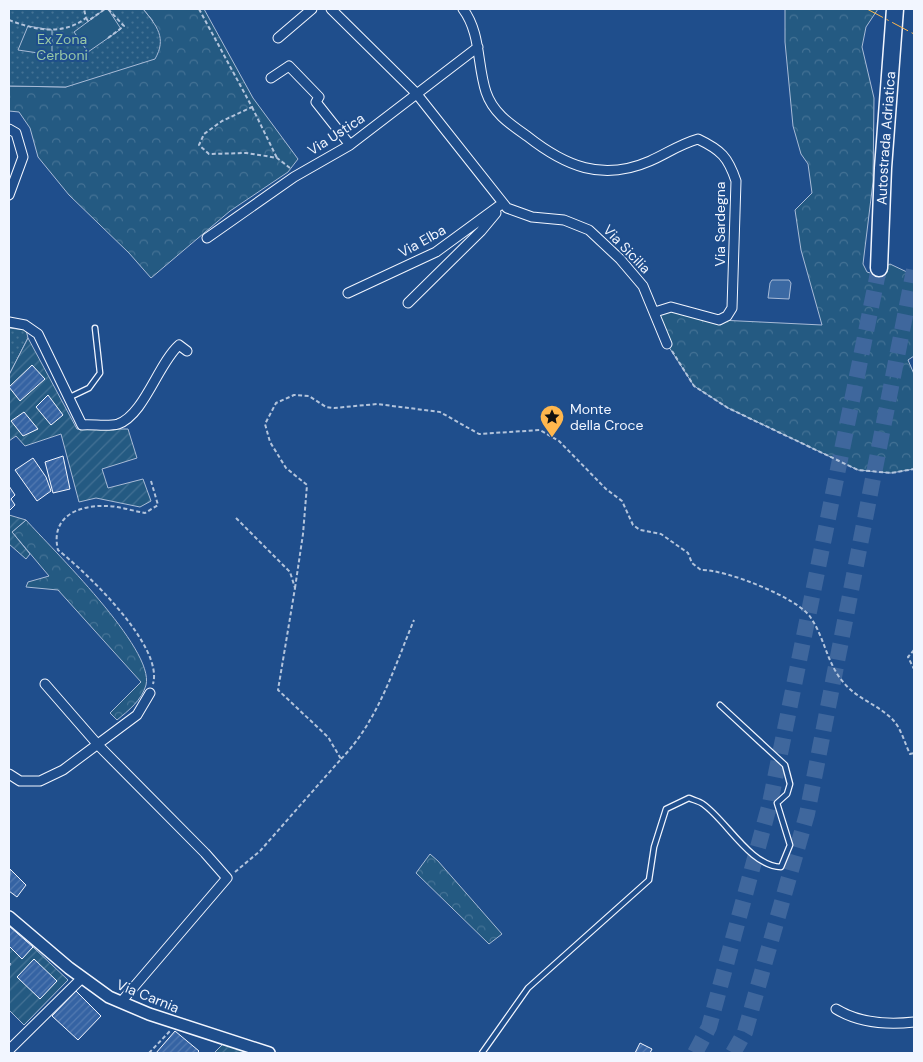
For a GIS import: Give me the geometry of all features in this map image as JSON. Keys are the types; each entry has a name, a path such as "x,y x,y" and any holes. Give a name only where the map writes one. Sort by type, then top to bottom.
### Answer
{"highway":[{"name":"Autostrada Adriatica","path":"879,268 883,168 895,9"}],"street":[{"path":"278,38 312,9"},
{"name":"Via Sicilia","path":"331,9 416,93 504,203 518,213 564,220 589,230 620,259 643,286 656,312 667,344"},
{"name":"Via Sardegna","path":"463,9 468,16 478,47 486,92 499,115 566,163 586,169 605,171 629,168 649,162 681,144 698,140 716,148 729,162 736,181 732,308 727,316 718,320 671,307 656,312"},
{"name":"Via Ustica","path":"207,238 294,176 350,145 478,47"},
{"path":"271,78 289,66 319,97 316,102 350,145"},
{"path":"9,129 16,133 23,157 9,195"},
{"path":"408,304 481,231 504,203"},
{"name":"Via Elba","path":"348,293 436,252 504,203"},
{"path":"9,322 25,325 38,334 82,425 118,424 134,412 170,354 179,345 187,351"},
{"path":"45,684 98,746 205,853 227,878 121,1002"},
{"path":"9,774 20,781 40,781 63,770 98,746 137,715 150,693"},
{"name":"Via Carnia","path":"9,918 82,978 110,997 176,1023 269,1053"},
{"path":"9,1050 82,978"},
{"path":"836,1008 851,1018 869,1021 914,1022"}],"lane":[{"path":"68,398 89,388 100,373 95,328"},
{"path":"482,1053 528,988 649,880 654,847 666,809 689,798 703,804 738,841 770,867 782,867 790,845 777,802 787,794 790,784 785,765 720,704"}],"path":[{"path":"84,9 86,18"},
{"path":"86,18 88,21 107,9 124,26 108,38"},
{"path":"199,9 252,107 277,158 290,169 294,176"},
{"path":"9,20 38,29 64,30 86,18"},
{"path":"252,107 222,121 204,134 199,145 209,154 246,153 277,158"},
{"path":"667,344 694,386 728,408 858,470 891,472 914,469"},
{"path":"341,759 328,737 278,690 303,534 307,484 286,468 270,442 265,424 270,412 284,398 294,395 309,396 326,407 334,408 377,404 440,412 479,434 540,430 559,441 606,489 622,501 633,524 640,530 660,534 688,553 692,563 701,570 714,570 725,573 760,586 799,606 811,617 832,667 845,685 864,702 893,720 910,754 914,753"},
{"path":"150,693 155,676 142,641 111,598 58,550 55,538 60,525 74,510 106,506 145,513 158,505 151,481"},
{"path":"236,518 290,572 295,588"},
{"path":"227,878 260,851 356,743 379,703 414,620"},
{"path":"914,650 908,657 914,669"},
{"path":"150,1053 176,1023"}],"green space":[{"name":"Ex Zona Cerboni","path":"9,9 143,9 159,32 159,52 155,59 66,87 9,86"},
{"path":"105,9 108,9 121,29 88,52 74,32"},
{"path":"143,9 204,9 253,98 298,159 288,172 230,211 151,278 129,253 69,195 38,157 30,128 19,112 9,111 9,86 66,87 153,21"},
{"path":"785,9 878,9 866,27 862,47 874,98 873,182 863,264 867,272 873,274 890,264 909,273 914,270 914,356 908,360 914,374 914,469 891,473 858,470 728,408 694,386 667,344 655,312 671,307 719,320 822,325 801,250 795,210 812,193 808,164 801,154 793,126 785,42"},
{"path":"28,26 52,30 52,55 18,50"},
{"path":"9,328 26,330 28,338 9,375"},
{"path":"28,338 77,429 128,429 137,458 102,469 108,488 143,479 151,501 140,507 96,498 79,502 61,434 25,446 16,436 9,441 9,375"},
{"path":"9,515 26,520 12,532 30,554 26,559 9,544"},
{"path":"26,520 78,575 119,625 135,648 144,669 146,685 134,705 117,720 110,713 141,682 58,590 26,587 28,582 49,576 12,532"},
{"path":"430,854 502,934 489,944 416,873"},
{"path":"9,946 22,958 33,947 68,980 24,1025 9,1010 9,967 11,964 9,962"},
{"path":"223,1044 258,1053 214,1053"}],"shaded area":[{"path":"772,280 789,280 791,283 789,299 768,298"}],"building":[{"path":"32,365 45,379 20,401 9,387"},
{"path":"48,395 63,415 51,425 36,407"},
{"path":"24,412 38,429 23,436 11,421"},
{"path":"63,456 70,489 53,493 45,462"},
{"path":"33,458 46,477 51,491 37,501 15,470"},
{"path":"9,486 15,495 11,499 15,505 9,511"},
{"path":"10,869 26,885 17,897 9,891"},
{"path":"9,926 33,947 22,959 9,946"},
{"path":"34,959 57,981 40,999 17,977"},
{"path":"76,991 101,1016 78,1040 52,1016"},
{"path":"175,1031 199,1051 197,1053 156,1053"},
{"path":"640,1043 652,1049 650,1053 635,1053"}],"tunnel":[{"path":"695,1053 709,1027 770,803 879,268"},
{"path":"733,1053 745,1032 807,814 914,270"}],"power":[{"path":"867,9 914,34"}],"place":[{"name":"Monte della Croce","path":"552,438"}]}
